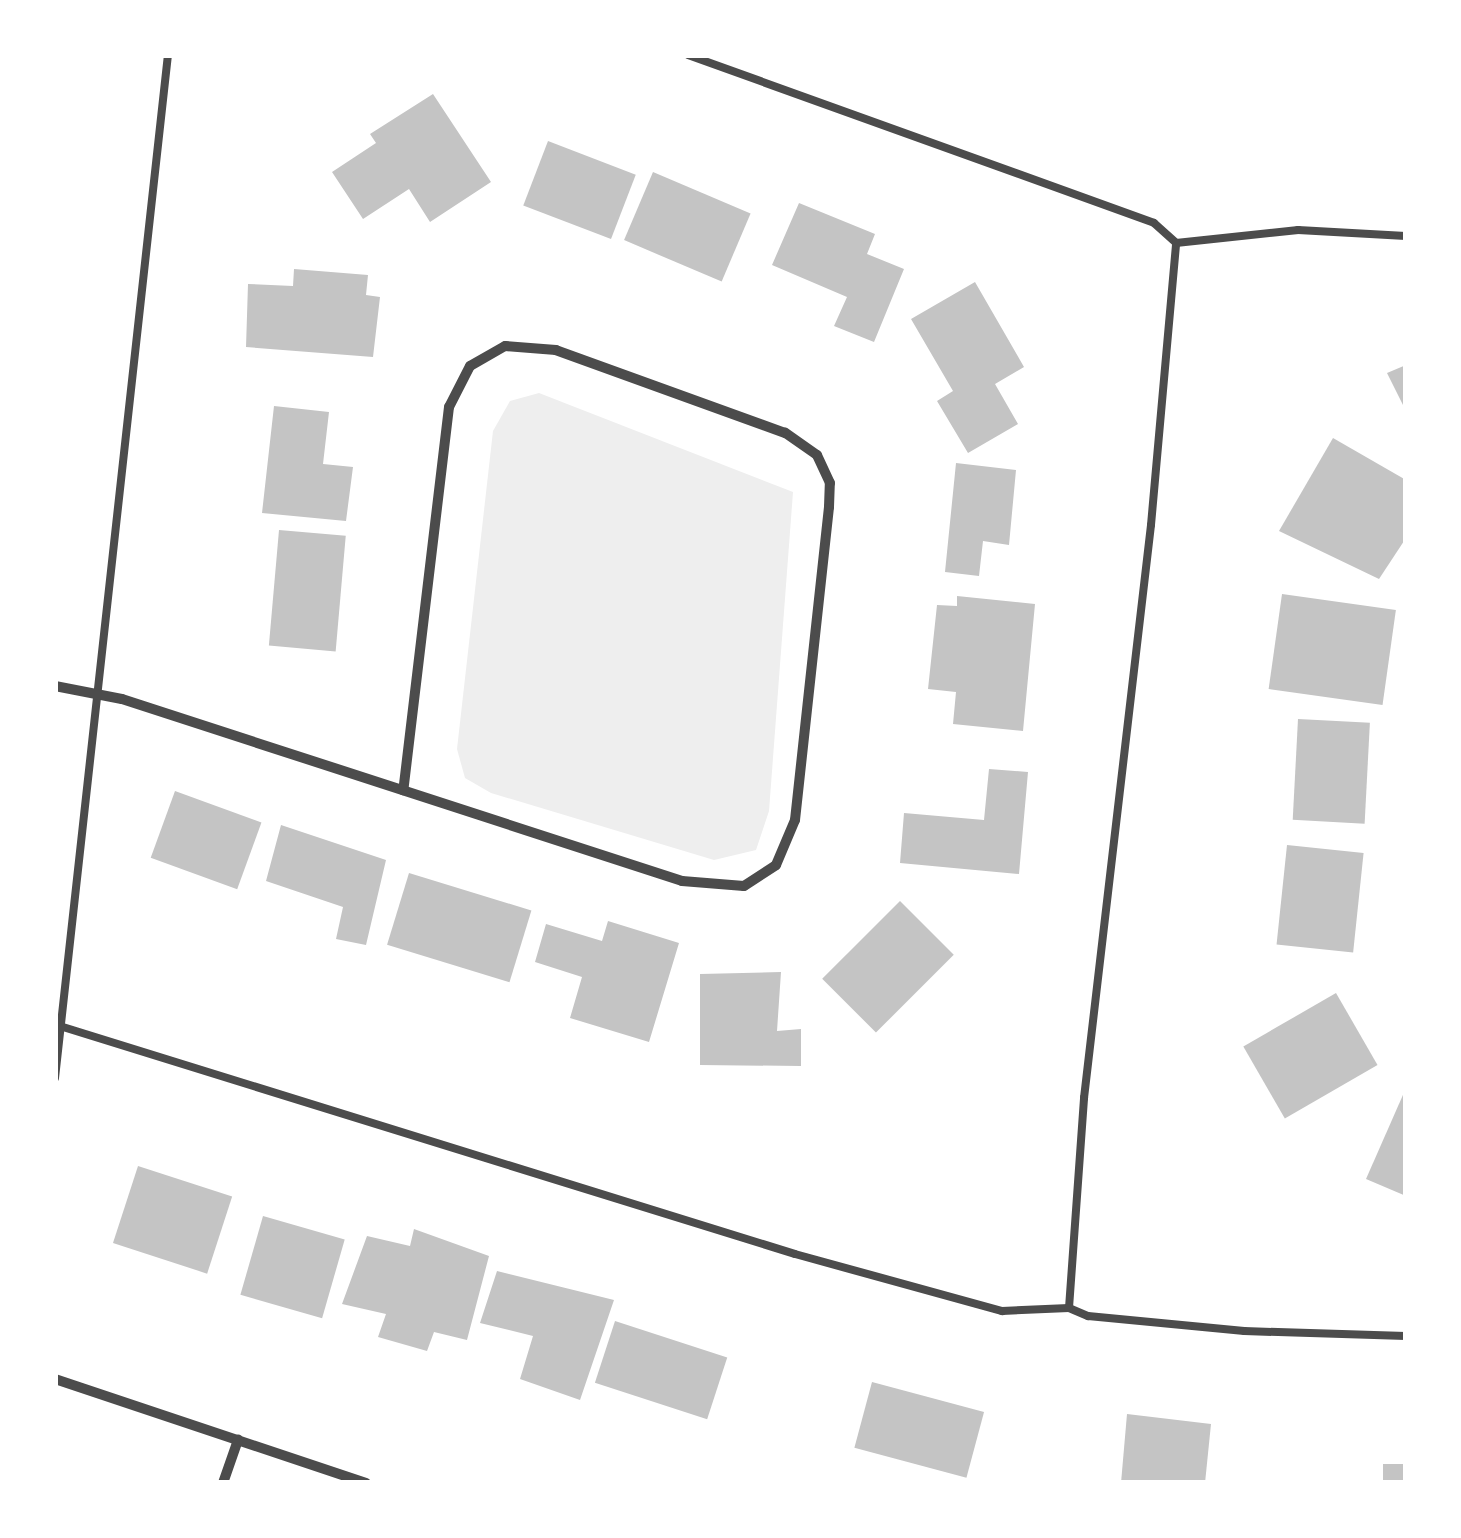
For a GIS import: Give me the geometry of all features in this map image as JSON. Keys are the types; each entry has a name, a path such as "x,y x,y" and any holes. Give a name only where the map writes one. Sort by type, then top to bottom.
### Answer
{"street":[{"path":"55,686 95,693 704,887 744,886 760,878 788,846 795,820 830,506 830,483 817,455 785,433 556,350 505,346 470,366 449,406 403,790"},
{"path":"55,1380 366,1483"},
{"path":"222,1483 238,1440"}],"lane":[{"path":"55,1078 62,1028 66,938 168,55"},
{"path":"688,55 1154,223 1176,243 1298,230 1406,236"},
{"path":"1069,1308 1084,1098 1151,524 1176,243"},
{"path":"62,1028 814,1259 1002,1311 1069,1308 1088,1316 1244,1331 1406,1336"}],"shaded area":[{"path":"539,393 793,492 769,811 756,850 714,860 491,793 465,778 457,749 493,431 510,401"}],"building":[{"path":"433,94 491,182 430,222 409,189 363,219 332,172 376,143 370,134"},
{"path":"548,141 636,175 611,239 523,205"},
{"path":"653,172 751,213 722,282 624,240"},
{"path":"799,203 875,234 867,254 904,269 874,342 834,326 847,297 772,265"},
{"path":"294,269 368,275 366,295 380,297 373,357 246,347 248,284 293,286"},
{"path":"975,282 1024,367 995,384 1018,424 968,453 937,401 953,391 911,319"},
{"path":"1406,365 1406,411 1387,373"},
{"path":"274,406 329,412 323,464 353,467 346,521 262,513"},
{"path":"1333,438 1406,480 1406,538 1379,579 1279,531"},
{"path":"956,463 1016,470 1009,545 983,541 979,576 945,572"},
{"path":"279,530 346,536 336,651 269,646"},
{"path":"1282,594 1396,610 1383,705 1269,689"},
{"path":"957,596 1035,604 1023,731 953,724 956,692 928,689 937,605 957,606"},
{"path":"1298,719 1370,723 1365,824 1293,820"},
{"path":"989,769 1028,772 1019,874 900,863 904,813 984,820"},
{"path":"175,791 261,822 237,889 151,858"},
{"path":"281,825 386,860 366,945 336,939 343,907 266,881"},
{"path":"1287,845 1364,853 1353,953 1277,944"},
{"path":"409,873 531,910 509,982 387,945"},
{"path":"900,901 954,955 876,1033 822,979"},
{"path":"608,921 679,943 649,1042 570,1018 582,977 535,962 546,924 602,941"},
{"path":"781,972 777,1031 801,1029 801,1066 700,1065 700,974"},
{"path":"1336,993 1378,1065 1285,1118 1243,1046"},
{"path":"1406,1088 1406,1196 1366,1179"},
{"path":"138,1166 232,1197 207,1274 113,1243"},
{"path":"263,1216 345,1239 322,1318 240,1295"},
{"path":"414,1229 489,1256 467,1340 434,1332 427,1351 378,1337 386,1314 342,1304 367,1236 410,1246"},
{"path":"497,1271 614,1300 580,1400 520,1379 533,1336 480,1323"},
{"path":"615,1321 727,1357 707,1419 595,1383"},
{"path":"872,1382 984,1412 966,1478 854,1448"},
{"path":"1127,1414 1211,1424 1205,1483 1121,1483"},
{"path":"1383,1464 1406,1464 1406,1483 1383,1483"}]}
